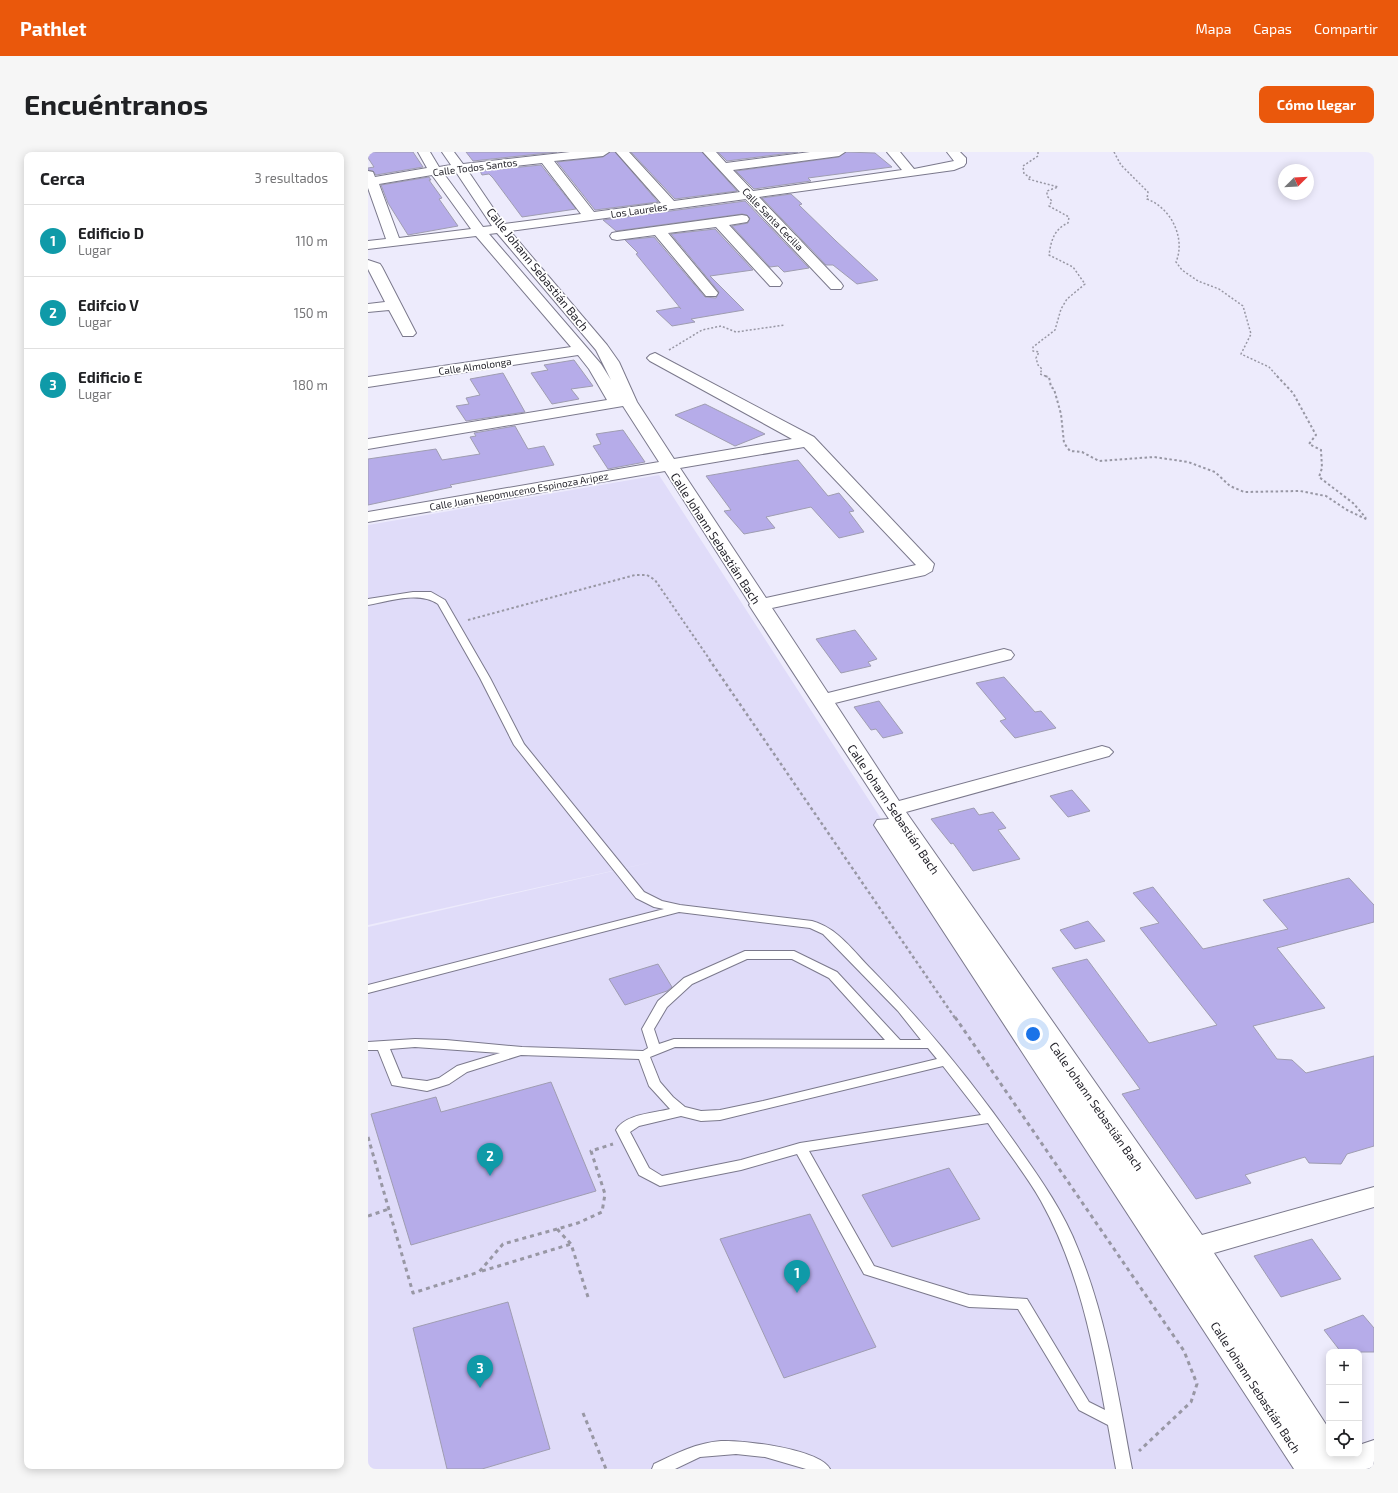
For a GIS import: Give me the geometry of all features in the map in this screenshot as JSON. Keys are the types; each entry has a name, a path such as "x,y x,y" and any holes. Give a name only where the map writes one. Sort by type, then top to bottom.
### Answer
{"street":[{"name":"Calle Johann Sebastián Bach","path":"424,152 435,171 602,348 611,362 629,402 662,466 887,828 1329,1468"},
{"name":"Calle Johann Sebastián Bach","path":"448,152 459,168 491,230 581,350 596,367 617,403 759,605 892,809 1195,1248 1329,1468"},
{"name":"Calle Todos Santos","path":"370,178 603,152"},
{"path":"622,152 674,205 696,225"},
{"name":"Calle Santa Cecilia","path":"709,152 836,286"},
{"path":"723,167 839,152"},
{"path":"894,152 911,173"},
{"name":"Los Laureles","path":"368,245 394,243 911,173 954,166 960,163 960,158 954,152"},
{"path":"546,159 590,216"},
{"path":"370,178 394,243"},
{"path":"695,202 775,284"},
{"path":"617,236 742,219"},
{"path":"658,230 711,293"},
{"path":"368,264 375,267 408,333"},
{"path":"368,308 394,304"},
{"name":"Calle Almolonga","path":"368,382 581,350"},
{"path":"655,358 808,441 922,561 925,567 918,571 759,605"},
{"path":"368,444 617,403"},
{"name":"Calle Juan Nepomuceno Espinoza Aripez","path":"368,517 808,441"},
{"path":"822,700 1004,655"},
{"path":"892,809 1102,752"},
{"path":"1195,1248 1374,1197"},
{"path":"1329,1468 1374,1453"}],"lane":[{"path":"368,602 412,595 431,596 442,602 519,745 640,895 658,904 680,909 812,925 827,931 902,1008 947,1061 991,1118 1046,1198 1071,1248 1088,1295 1104,1360 1116,1422 1122,1468"},
{"path":"368,989 680,909"},
{"path":"681,1111 654,1083 649,1052 648,1029 662,1004 688,981 745,955 794,955 833,975 896,1043"},
{"path":"368,1046 446,1044 522,1051 649,1052 674,1043 932,1044"},
{"path":"382,1045 397,1082 427,1086 444,1081 462,1068 522,1051"},
{"path":"947,1061 826,1092 720,1115 701,1116 681,1111 635,1122 624,1130 644,1172 660,1181 741,1165 800,1148 991,1118"},
{"path":"800,1148 869,1270 969,1301 1022,1303 1084,1406 1116,1422"},
{"path":"660,1469 704,1449 757,1447 803,1460 822,1469"}],"path":[{"path":"1038,152 1038,156 1033,161 1023,166 1024,174 1030,177 1028,180 1058,187 1048,191 1047,196 1052,201 1048,206 1069,217 1068,223 1062,225 1055,232 1050,255 1073,267 1085,284 1066,299 1061,309 1055,330 1033,347 1033,351 1039,352 1036,358 1038,365 1042,369 1040,374 1049,377 1051,386 1054,389 1061,414 1064,443 1070,451 1082,452 1099,461 1154,457 1188,462 1215,472 1230,486 1244,492 1300,491 1326,496 1347,510 1368,520 1353,503 1319,477 1322,468 1321,450 1309,444 1316,435 1293,393 1269,367 1241,354 1250,334 1248,319 1243,306 1219,289 1198,281 1182,270 1176,262 1180,252 1174,222 1157,204 1147,199 1148,192 1122,165 1114,152"},
{"path":"655,358 702,330 721,326 736,332 785,325"},
{"path":"454,624 635,575 647,575 655,580 1184,1351 1197,1384 1191,1402 1122,1468"},
{"path":"368,1137 413,1293 572,1244"},
{"path":"479,1272 503,1244 578,1223 602,1212 605,1194 591,1151 628,1139"},
{"path":"368,1216 389,1209"},
{"path":"556,1229 572,1244 588,1297"},
{"path":"583,1413 606,1469"}],"shaded area":[{"path":"659,475 876,811 1311,1469 368,1469 368,927 657,861 368,925 368,525"}],"building":[{"path":"368,152 413,152 423,167 376,175 373,171 368,170 368,168 374,167 368,158"},
{"path":"466,152 557,152 473,161"},
{"path":"610,152 615,152 658,202 595,210 557,162 603,157"},
{"path":"631,152 702,152 737,191 675,199"},
{"path":"718,152 798,152 727,161"},
{"path":"846,152 875,153 892,167 808,178 811,181 754,189 736,171 839,157"},
{"path":"541,165 576,209 522,217 493,178 489,174 482,175 480,171"},
{"path":"429,177 431,180 429,180 442,198 439,199 458,226 408,235 388,203 381,185"},
{"path":"791,194 802,204 799,205 878,280 857,284 833,265 826,265 762,198"},
{"path":"745,201 809,268 784,272 778,266 770,267 732,226 748,223 750,218 747,215 742,214 616,231 603,220"},
{"path":"715,229 753,270 710,276 744,310 691,319 695,322 672,326 656,311 679,307 681,309 636,254 638,253 625,240 654,237 705,297 716,298 719,292 671,234"},
{"path":"574,360 593,386 571,389 579,399 552,404 531,373 548,370 544,365"},
{"path":"503,373 525,412 466,421 456,406 469,404 466,398 480,395 470,379"},
{"path":"705,404 765,434 735,446 675,415"},
{"path":"515,426 528,449 544,446 554,465 450,485 452,487 368,505 368,459 436,449 442,460 480,454 470,437 476,436 474,433"},
{"path":"623,430 645,462 608,469 593,446 601,444 596,434"},
{"path":"798,460 828,496 839,493 854,511 849,512 864,532 839,538 811,507 766,517 775,528 744,534 724,511 731,510 706,476"},
{"path":"855,630 877,659 868,662 871,666 841,673 816,639"},
{"path":"1004,677 1035,712 1041,711 1056,728 1015,738 1000,721 1006,719 976,683"},
{"path":"879,701 903,733 883,738 876,729 871,730 854,707"},
{"path":"1072,790 1090,811 1068,817 1050,796"},
{"path":"974,808 979,815 993,812 1006,828 998,830 1020,859 973,871 953,843 951,844 931,819"},
{"path":"1349,878 1374,905 1374,922 1277,948 1325,1008 1253,1026 1277,1059 1292,1060 1306,1073 1374,1056 1374,1146 1347,1154 1341,1164 1309,1163 1305,1157 1245,1175 1251,1183 1196,1199 1122,1094 1140,1089 1052,968 1087,959 1149,1043 1217,1025 1140,928 1159,923 1133,893 1153,887 1203,949 1288,929 1263,900"},
{"path":"1088,921 1105,941 1075,949 1060,930"},
{"path":"658,964 672,987 667,991 625,1005 609,979"},
{"path":"551,1082 596,1191 411,1245 371,1114 436,1097 441,1112"},
{"path":"949,1168 980,1219 892,1247 862,1195"},
{"path":"810,1214 876,1347 784,1378 720,1239"},
{"path":"1312,1239 1341,1279 1281,1297 1254,1256"},
{"path":"508,1302 550,1449 482,1469 447,1469 413,1328"},
{"path":"1363,1315 1374,1328 1374,1352 1362,1352 1362,1349 1339,1349 1324,1330"}],"place":[{"name":"Edifcio V","path":"490,1176"},
{"name":"Edificio D","path":"797,1293"},
{"name":"Edificio E","path":"480,1388"}]}
